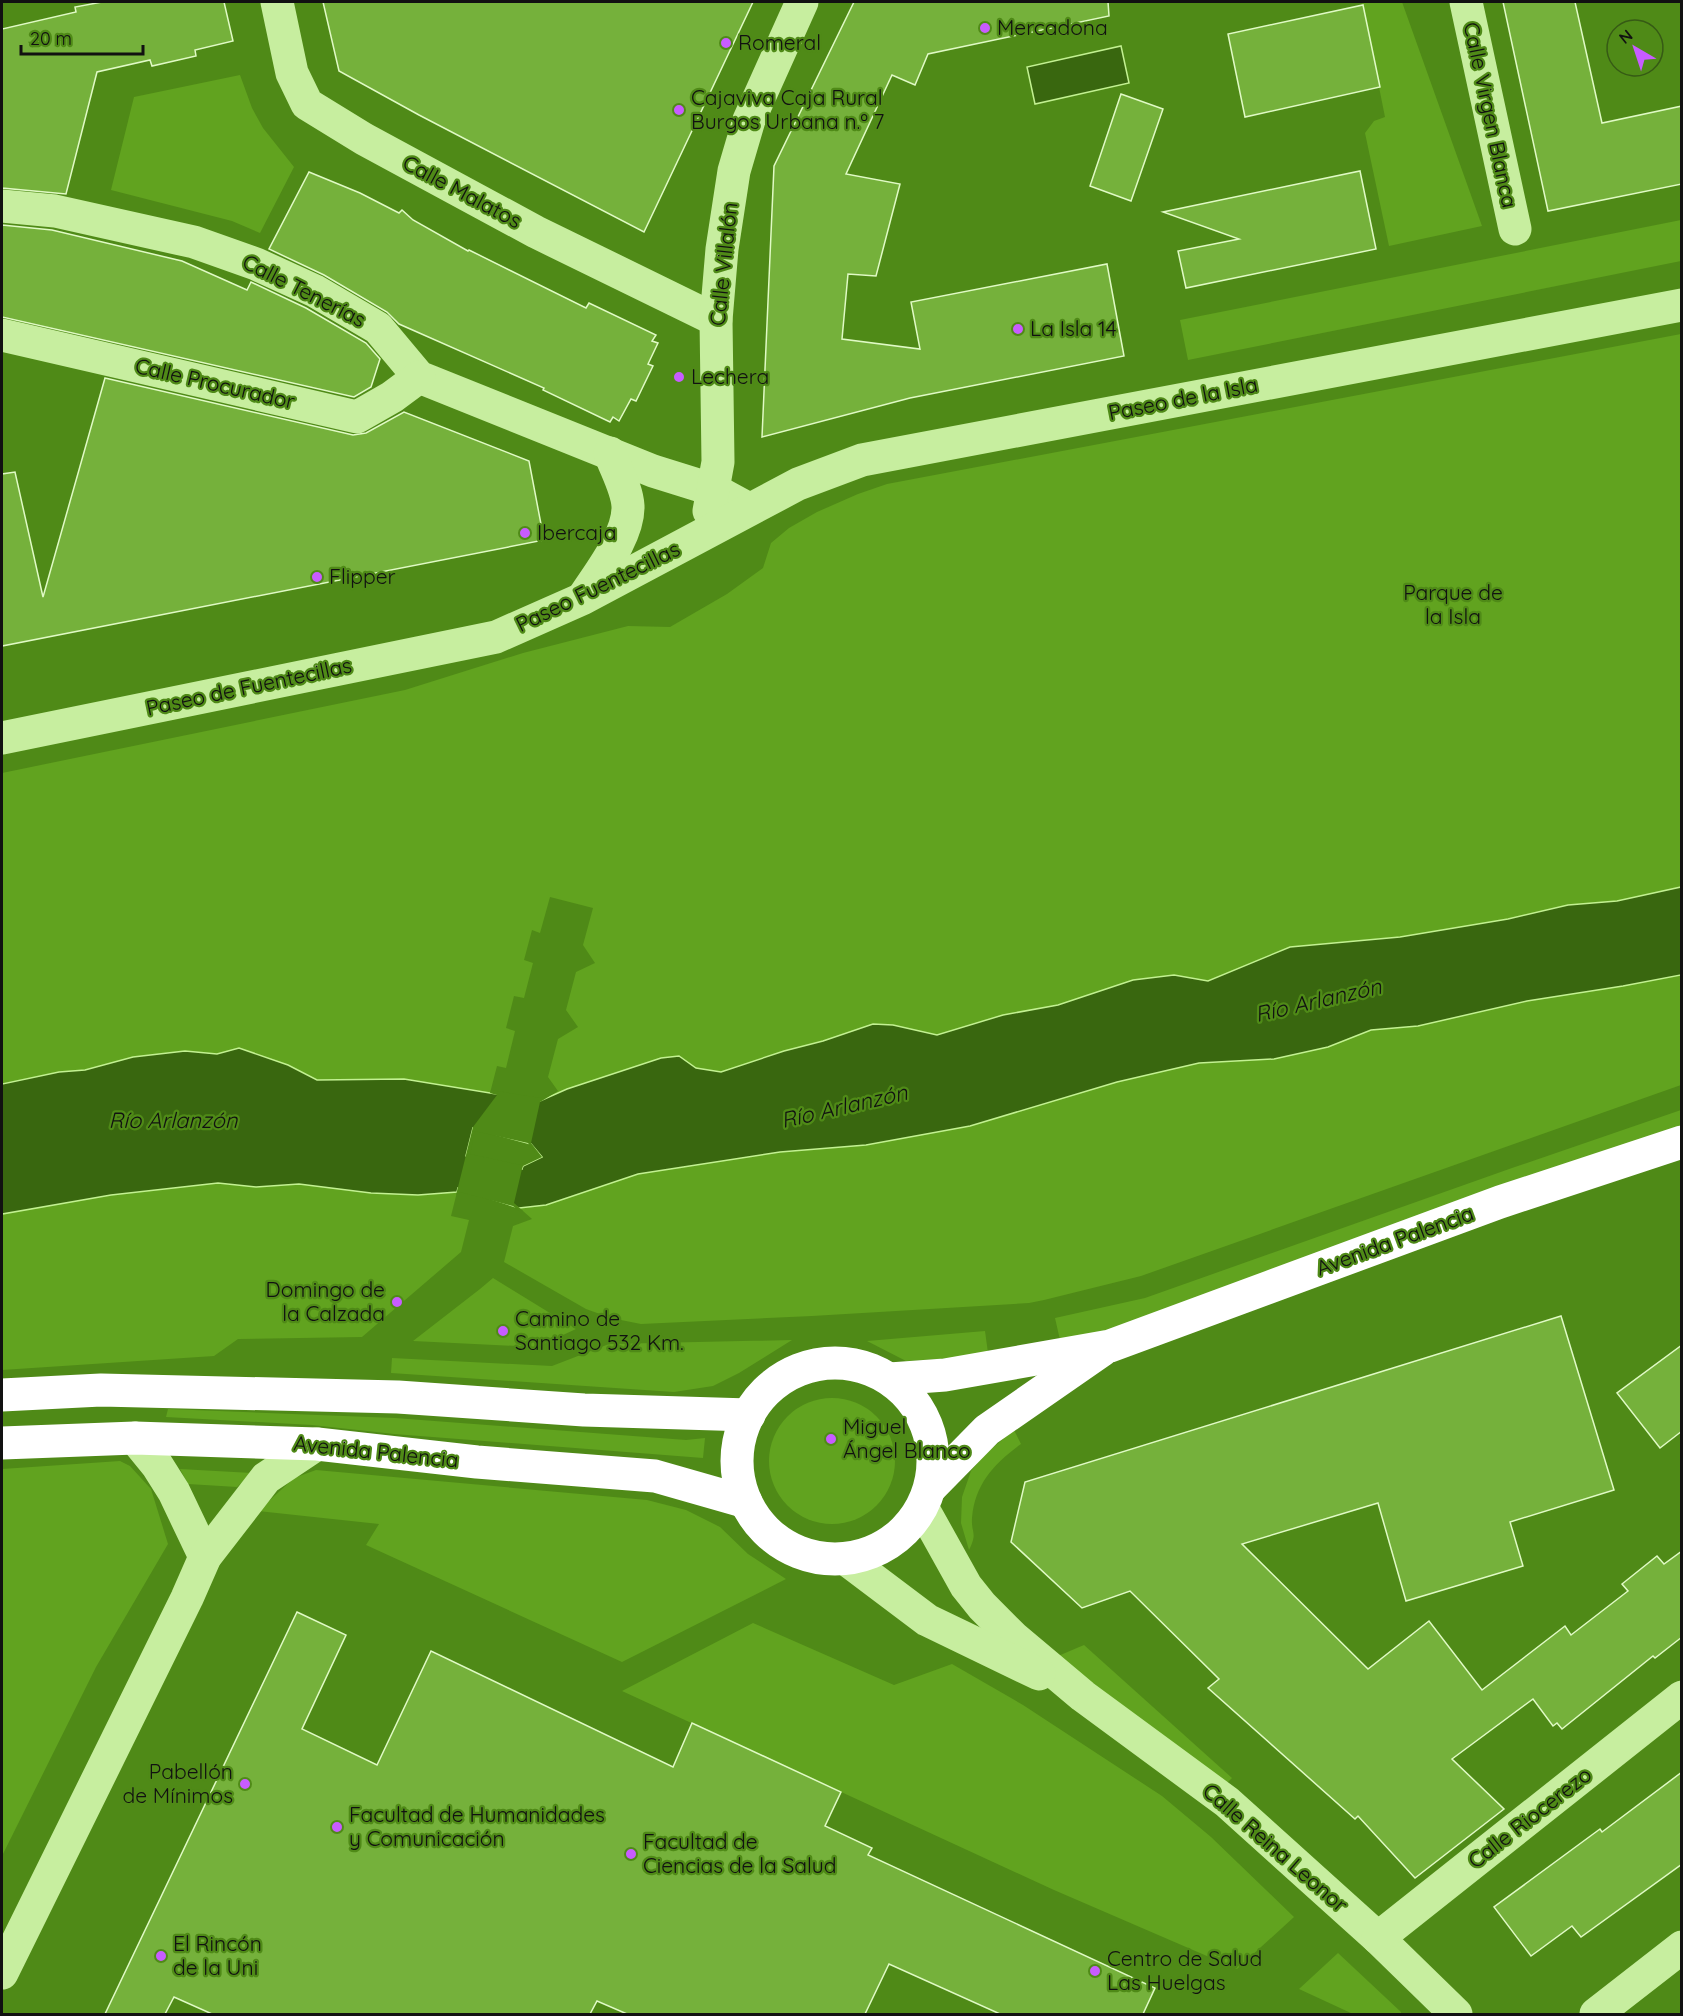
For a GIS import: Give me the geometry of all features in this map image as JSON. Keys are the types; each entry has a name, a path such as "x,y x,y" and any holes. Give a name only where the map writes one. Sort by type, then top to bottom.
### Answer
{"highway":[{"name":"Avenida Palencia","path":"1110,1346 1500,1203 1682,1142"},
{"path":"890,1378 945,1375 1110,1346"},
{"path":"926,1497 934,1463 932,1439 923,1415 909,1395 890,1378 869,1368 847,1363 823,1363 800,1369 780,1380 762,1395 740,1435 737,1457 739,1480 746,1502 758,1523 776,1540 797,1552 820,1558 846,1559 869,1553 890,1543 909,1527 926,1497 987,1430 1110,1346"},
{"path":"2,1395 82,1390 398,1397 584,1410 749,1415"},
{"name":"Avenida Palencia","path":"2,1443 135,1438 317,1444 477,1462 655,1476 746,1502"}],"street":[{"name":"Calle Malatos","path":"277,2 292,74 307,104 364,140 536,232 716,320"},
{"name":"Calle Villalón","path":"698,537 707,519 718,462 716,320 722,249 734,171 749,120 802,2"},
{"name":"Calle Virgen Blanca","path":"1466,2 1515,229"},
{"name":"Calle Tenerías","path":"2,206 56,211 187,240 256,264 315,291 378,328 419,377 542,428 677,479 714,490 749,509"},
{"name":"Paseo de la Isla","path":"698,537 798,484 862,460 1682,305"},
{"name":"Calle Procurador","path":"2,335 357,417 392,397 419,377"},
{"path":"582,599 619,543 627,512 626,498 610,453"},
{"name":"Paseo Fuentecillas","path":"496,637 582,599 698,537"},
{"name":"Paseo de Fuentecillas","path":"2,738 496,637"},
{"path":"135,1438 158,1465 174,1492 205,1557"},
{"path":"2,1973 187,1598 205,1557 266,1478 317,1444"},
{"name":"Calle Reina Leonor","path":"926,1497 966,1586 982,1606 1014,1638 1083,1696 1227,1802 1378,1938 1456,2014"},
{"name":"Calle Reina Leonor","path":"846,1559 927,1620 1083,1696"},
{"name":"Calle Riocerezo","path":"1378,1938 1682,1697"},
{"path":"1596,2014 1682,1947"}],"green space":[{"path":"1362,2 1402,2 1482,226 1389,246 1365,133 1374,121 1385,117"},
{"path":"240,75 252,108 263,128 294,167 260,233 232,221 111,190 134,97"},
{"path":"1681,220 1681,261 1188,360 1180,320"},
{"name":"Parque de la Isla","path":"1681,334 1681,1085 1141,1276 1044,1300 1029,1303 812,1316 641,1324 611,1318 586,1309 504,1262 513,1226 532,1219 514,1203 542,1157 540,1101 558,1091 548,1077 558,1039 578,1027 566,1010 576,972 595,963 583,945 593,908 550,897 540,933 532,930 524,960 533,963 524,998 514,996 506,1028 515,1031 506,1068 497,1066 490,1093 404,1079 316,1080 288,1065 239,1048 217,1054 185,1051 133,1057 85,1070 59,1072 2,1084 2,773 405,690 523,653 628,626 670,627 727,594 763,568 771,543 789,528 817,512 887,484"},
{"path":"1681,1110 1681,1129 1108,1333 1060,1340 1055,1318 1145,1298"},
{"path":"218,1183 256,1187 299,1184 371,1193 418,1195 457,1192 451,1216 469,1220 461,1252 362,1337 238,1339 214,1356 2,1370 2,1214 111,1195"},
{"path":"493,1278 576,1329 537,1347 413,1341 480,1289"},
{"path":"985,1331 988,1353 954,1358 906,1361 867,1341"},
{"path":"792,1340 739,1373 713,1386 674,1392 391,1373 392,1358 552,1366 609,1344"},
{"path":"832,1398 856,1403 876,1417 890,1437 895,1461 890,1485 876,1505 856,1519 832,1524 808,1519 788,1505 774,1485 769,1461 774,1437 788,1417 808,1403"},
{"path":"168,1409 395,1418 686,1440 705,1438 703,1458 394,1434 312,1425 166,1417"},
{"path":"1014,1430 1021,1444 995,1467 977,1494 972,1518 973,1540 969,1550 961,1523 962,1497 971,1471 985,1454"},
{"path":"120,1461 130,1466 151,1489 168,1544 96,1667 2,1856 2,1469"},
{"path":"180,1469 252,1473 237,1487 188,1484"},
{"path":"316,1470 647,1500 686,1510 720,1527 748,1554 786,1579 622,1662 366,1545 379,1524 258,1511 294,1478"},
{"path":"753,1623 894,1685 952,1664 1023,1705 1162,1796 1211,1837 1294,1917 1237,1969 1054,1890 622,1691"},
{"path":"1084,1645 1232,1778 1225,1785 1058,1656"},
{"path":"1338,1953 1401,2014 1353,2014 1299,1989"}],"water":[{"path":"1121,46 1129,83 1035,104 1027,67"},
{"name":"Río Arlanzón","path":"1681,887 1681,975 1527,1001 1418,1026 1371,1030 1328,1047 1274,1059 1199,1063 1117,1082 970,1126 866,1145 780,1152 638,1174 546,1205 519,1208 458,1188 457,1192 418,1195 371,1193 299,1184 256,1187 218,1183 111,1195 2,1214 2,1084 59,1072 85,1070 133,1057 185,1051 217,1054 239,1048 288,1065 317,1080 404,1079 540,1101 567,1089 661,1058 679,1056 696,1068 721,1072 873,1024 893,1025 937,1035 1003,1015 1058,1005 1133,980 1174,975 1208,981 1290,947 1400,937 1508,919 1568,905 1617,901","holes":["473,1128 531,1144 542,1157 523,1166 522,1169 466,1156"]}],"pier":[{"path":"491,1090 540,1098 558,1091 540,1102 531,1143 542,1157 523,1166 514,1203 523,1211 513,1206 460,1192 456,1195 473,1127 497,1095 490,1093","holes":["475,1131 528,1143 537,1156 520,1165 470,1154"]}],"building":[{"path":"102,2 224,2 233,41 195,50 196,56 152,66 150,60 97,72 66,194 2,188 2,29 76,12 75,7"},
{"path":"323,2 753,2 644,232 339,71"},
{"path":"854,2 1108,2 1109,16 928,54 915,85 892,75 846,174 900,184 876,276 848,274 842,339 920,349 911,302 1107,264 1124,356 910,398 762,437 774,166"},
{"path":"1503,2 1575,2 1602,123 1682,106 1682,184 1548,211"},
{"path":"1363,5 1380,87 1245,117 1228,34"},
{"path":"1121,94 1163,109 1131,201 1090,186"},
{"path":"1360,171 1376,249 1186,288 1178,251 1239,239 1163,212"},
{"path":"309,172 360,193 399,213 402,210 413,220 468,251 586,308 589,303 656,335 652,341 658,343 648,364 653,366 636,401 631,399 619,421 613,417 610,422 543,390 544,388 399,324 387,312 324,275 269,249"},
{"path":"2,225 52,230 182,261 247,290 251,282 306,308 366,343 380,359 371,387 354,397 2,317"},
{"path":"105,378 353,435 366,433 404,412 529,461 544,540 2,646 2,474 15,472 43,597"},
{"path":"1561,1316 1614,1490 1510,1522 1523,1566 1406,1601 1378,1503 1242,1544 1368,1669 1429,1621 1482,1690 1565,1626 1571,1635 1628,1591 1622,1584 1657,1556 1664,1564 1682,1551 1682,1637 1655,1658 1653,1656 1562,1729 1557,1723 1553,1726 1533,1699 1452,1759 1504,1809 1415,1878 1358,1816 1355,1819 1208,1688 1219,1679 1130,1591 1082,1608 1011,1542 1025,1482"},
{"path":"1682,1345 1682,1431 1660,1448 1617,1393"},
{"path":"297,1612 346,1635 302,1729 377,1765 431,1651 673,1767 692,1723 841,1792 825,1826 872,1848 868,1855 1155,1988 1143,2014 1000,2014 889,1964 865,2014 627,2014 597,2001 590,2014 212,2014 174,1997 165,2014 105,2014"},
{"path":"1682,1772 1682,1864 1581,1937 1572,1926 1531,1956 1494,1907 1600,1829 1602,1832"}],"place":[{"name":"Mercadona","path":"985,28"},
{"name":"Romeral","path":"726,43"},
{"name":"Cajaviva Caja Rural Burgos Urbana n.º 7","path":"679,110"},
{"name":"La Isla 14","path":"1018,329"},
{"name":"Lechera","path":"679,377"},
{"name":"Ibercaja","path":"525,533"},
{"name":"Flipper","path":"317,577"},
{"name":"Domingo de la Calzada","path":"397,1302"},
{"name":"Camino de Santiago 532 Km.","path":"503,1331"},
{"name":"Miguel Ángel Blanco","path":"831,1439"},
{"name":"Pabellón de Mínimos","path":"245,1784"},
{"name":"Facultad de Humanidades y Comunicación","path":"337,1827"},
{"name":"Facultad de Ciencias de la Salud","path":"631,1854"},
{"name":"El Rincón de la Uni","path":"161,1956"},
{"name":"Centro de Salud Las Huelgas","path":"1095,1971"}]}
